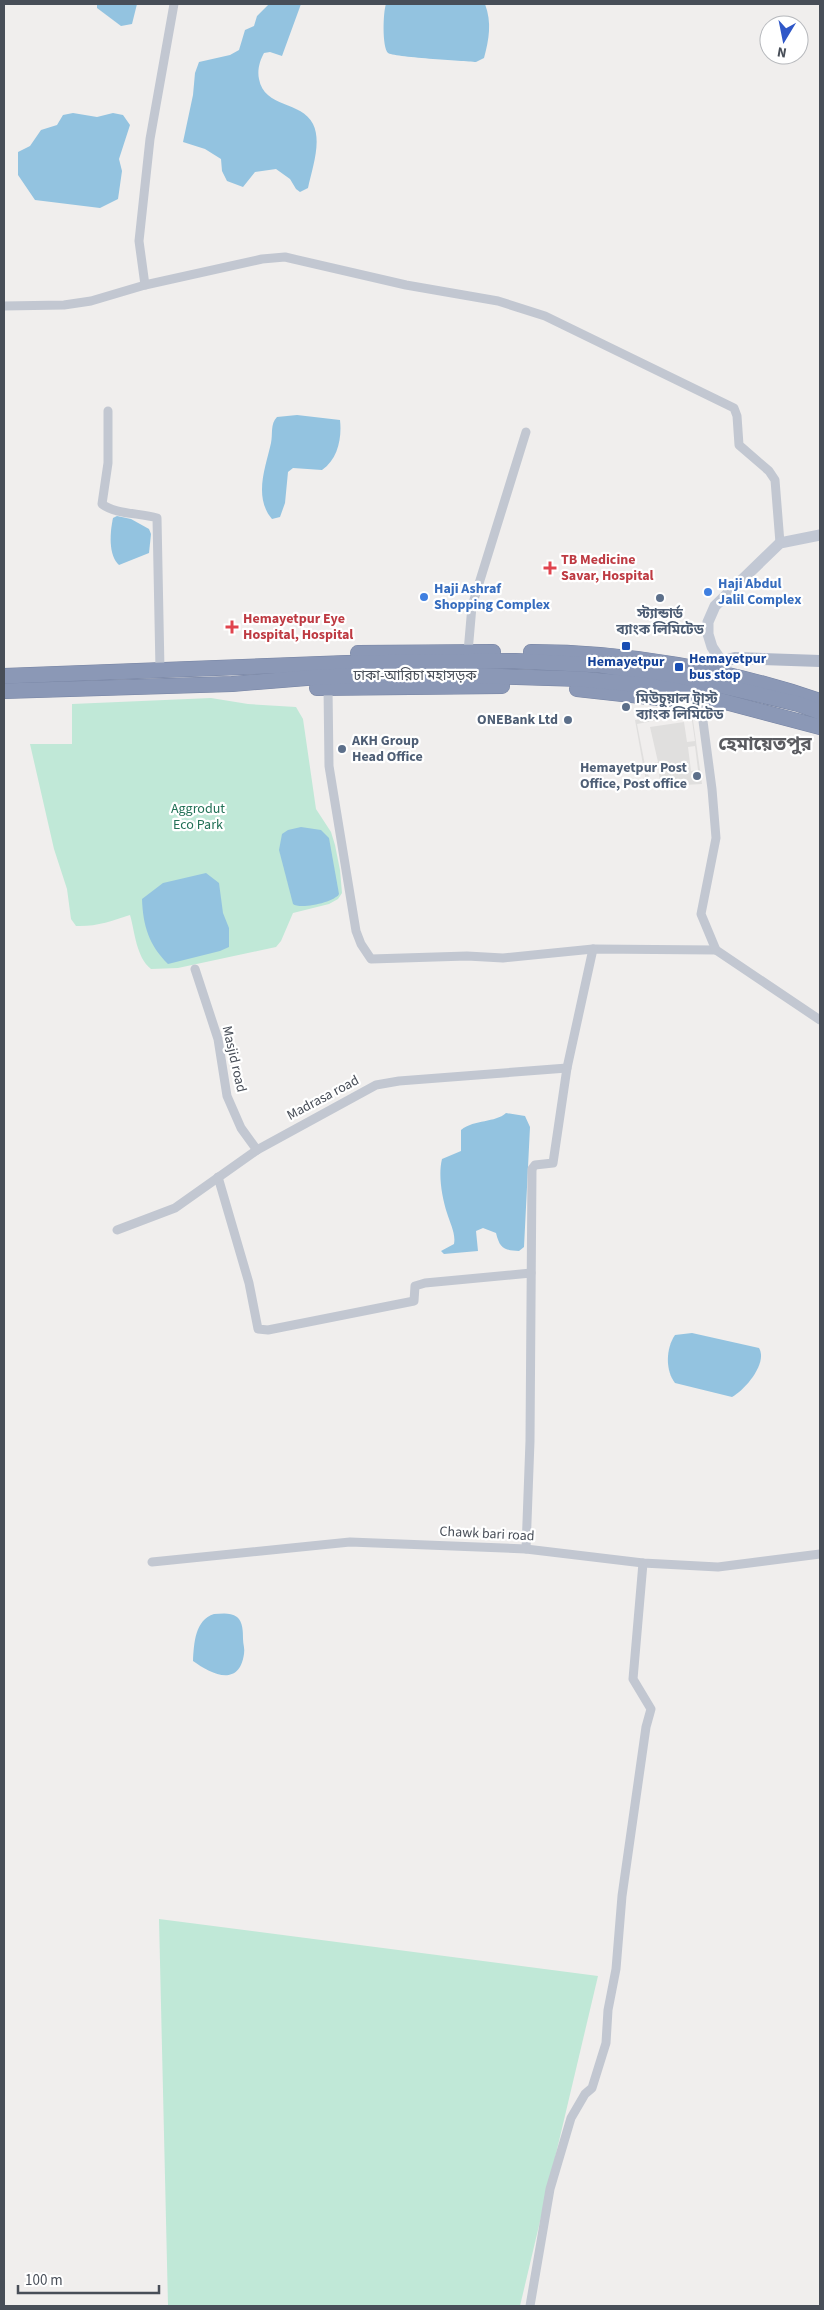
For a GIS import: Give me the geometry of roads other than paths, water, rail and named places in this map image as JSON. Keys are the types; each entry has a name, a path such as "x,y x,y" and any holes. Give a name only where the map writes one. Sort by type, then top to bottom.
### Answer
{"highway":[{"path":"229,668 259,657 374,652 556,652 605,655 719,669 820,701"},
{"name":"ঢাকা-আরিচা মহাসড়ক","path":"4,676 347,663 515,661 600,665 710,683 798,704 820,712"},
{"name":"ঢাকা-আরিচা মহাসড়ক","path":"4,691 232,684 319,677 416,674 581,679 643,685 699,695 820,727"},
{"path":"232,684 276,688 506,686 571,688 663,698 820,736"}],"main road":[{"path":"719,669 735,658 820,661"},
{"path":"719,669 736,666 820,668"}],"street":[{"path":"145,285 139,240 150,139 174,4"},
{"path":"4,306 82,303 145,285 262,259 285,257 406,285 498,301 544,316 734,408 737,416 739,445 769,471 775,480 780,543"},
{"path":"108,411 108,463 102,504 109,510 142,513 157,518 160,670"},
{"path":"468,652 472,606 526,432"},
{"path":"719,669 708,634 708,622 715,606 780,543 820,535"},
{"path":"328,687 330,774 356,931 360,944 368,956 376,959 459,956 503,958 593,949 716,950"},
{"path":"701,706 712,789 716,838 701,914 716,950 820,1020"},
{"path":"526,1549 530,1441 532,1169 535,1165 553,1163 567,1068 593,949"},
{"name":"Masjid road","path":"195,969 218,1039 227,1096 241,1128 257,1150"},
{"name":"Madrasa road","path":"117,1230 175,1208 257,1150 376,1085 399,1081 567,1068"},
{"path":"218,1177 249,1283 258,1329 268,1330 414,1301 415,1286 425,1283 531,1273"},
{"name":"Chawk bari road","path":"152,1562 350,1542 526,1549 643,1563 718,1567 820,1554"},
{"path":"530,2306 550,2189 571,2118 585,2094 592,2088 606,2043 608,2010 616,1969 624,1886 646,1727 651,1709 633,1679 643,1563"}],"water":[{"path":"97,4 137,4 132,24 121,26 97,8"},
{"path":"269,4 301,4 282,56 270,52 264,53 258,72 262,88 268,95 301,111 308,117 316,131 315,156 308,188 300,192 290,179 276,169 255,172 243,187 227,181 222,171 221,159 205,149 183,142 193,95 195,73 199,62 230,55 239,50 245,30 254,26 257,16"},
{"path":"386,4 485,4 489,31 484,58 476,62 388,53 384,37"},
{"path":"73,113 97,117 113,113 123,115 130,125 119,159 122,171 118,199 100,208 35,200 18,175 18,152 30,146 41,130 57,125 63,115"},
{"path":"297,415 340,420 338,448 332,460 322,470 293,468 288,472 285,503 280,517 272,519 266,510 262,491 273,426 277,417"},
{"path":"117,516 131,519 149,529 151,534 149,553 119,565 115,561 111,549 113,518"},
{"path":"301,827 321,830 329,838 339,894 331,900 310,906 297,906 293,904 279,850 282,834 288,830"},
{"path":"206,873 219,883 223,913 229,928 229,947 168,964 156,950 148,934 142,899 163,883"},
{"path":"506,1113 525,1116 530,1127 524,1247 519,1251 503,1248 496,1233 483,1228 476,1231 478,1251 444,1254 441,1251 454,1244 454,1240 442,1193 440,1172 442,1159 461,1151 461,1130 472,1124 496,1118"},
{"path":"692,1333 759,1348 761,1354 758,1368 754,1376 737,1394 732,1397 675,1383 668,1366 668,1352 672,1340 675,1335"},
{"path":"214,1614 234,1615 242,1624 244,1654 241,1665 230,1675 223,1675 208,1670 193,1661 195,1640 199,1627 203,1621"}],"place":[{"name":"TB Medicine Savar, Hospital","path":"550,568"},
{"name":"Haji Abdul Jalil Complex","path":"708,592"},
{"name":"Haji Ashraf Shopping Complex","path":"424,597"},
{"name":"স্ট্যান্ডার্ড ব্যাংক লিমিটেড","path":"660,598"},
{"name":"Hemayetpur Eye Hospital, Hospital","path":"232,627"},
{"name":"Hemayetpur","path":"626,646"},
{"name":"Hemayetpur bus stop","path":"679,667"},
{"name":"মিউচুয়াল ট্রাস্ট ব্যাংক লিমিটেড","path":"626,707"},
{"name":"ONEBank Ltd","path":"568,720"},
{"name":"AKH Group Head Office","path":"342,749"},
{"name":"Hemayetpur Post Office, Post office","path":"697,776"}],"district":[{"name":"হেমায়েতপুর","path":"765,744"}],"park label":[{"name":"Aggrodut Eco Park","path":"198,818"}]}
